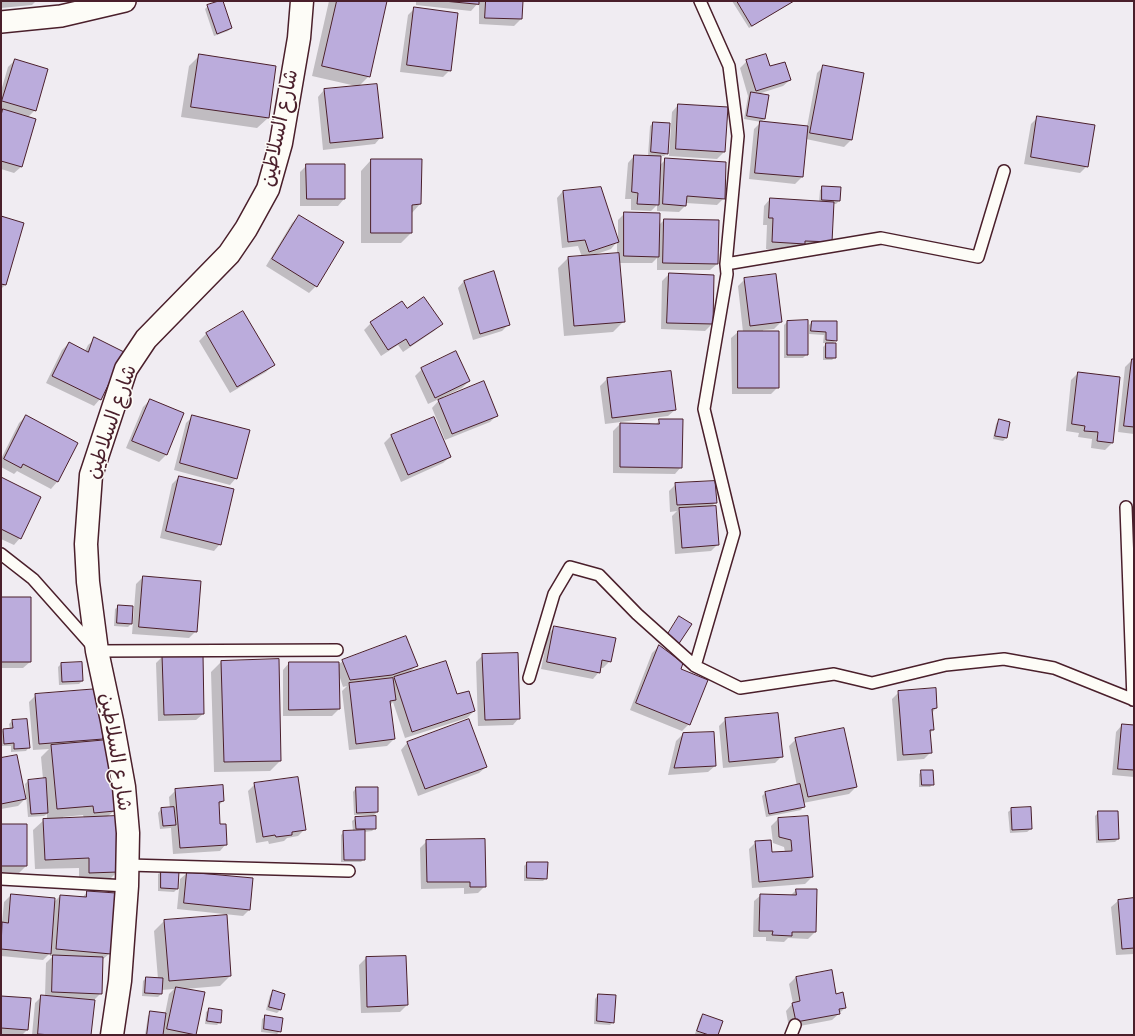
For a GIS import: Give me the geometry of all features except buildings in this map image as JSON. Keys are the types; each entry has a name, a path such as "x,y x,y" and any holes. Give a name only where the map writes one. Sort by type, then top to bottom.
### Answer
{"main road":[{"name":"شارع السلاطين","path":"112,1035 120,981 128,876 128,833 124,787 97,651 88,582 86,544 91,475 126,369 146,339 229,254 246,229 268,190 281,142 299,38 302,1"}],"street":[{"path":"1,22 61,16 125,1"}],"lane":[{"path":"695,666 734,534 704,409 727,274 726,264 738,136 729,66 700,1"},
{"path":"726,264 881,238 978,257 1004,171"},
{"path":"529,678 554,594 570,567 599,575 637,614 695,666 740,688 834,674 872,683 946,665 1004,659 1054,668 1134,700 1126,507"},
{"path":"1,554 33,579 97,651 338,650"},
{"path":"1,879 349,871"}]}
